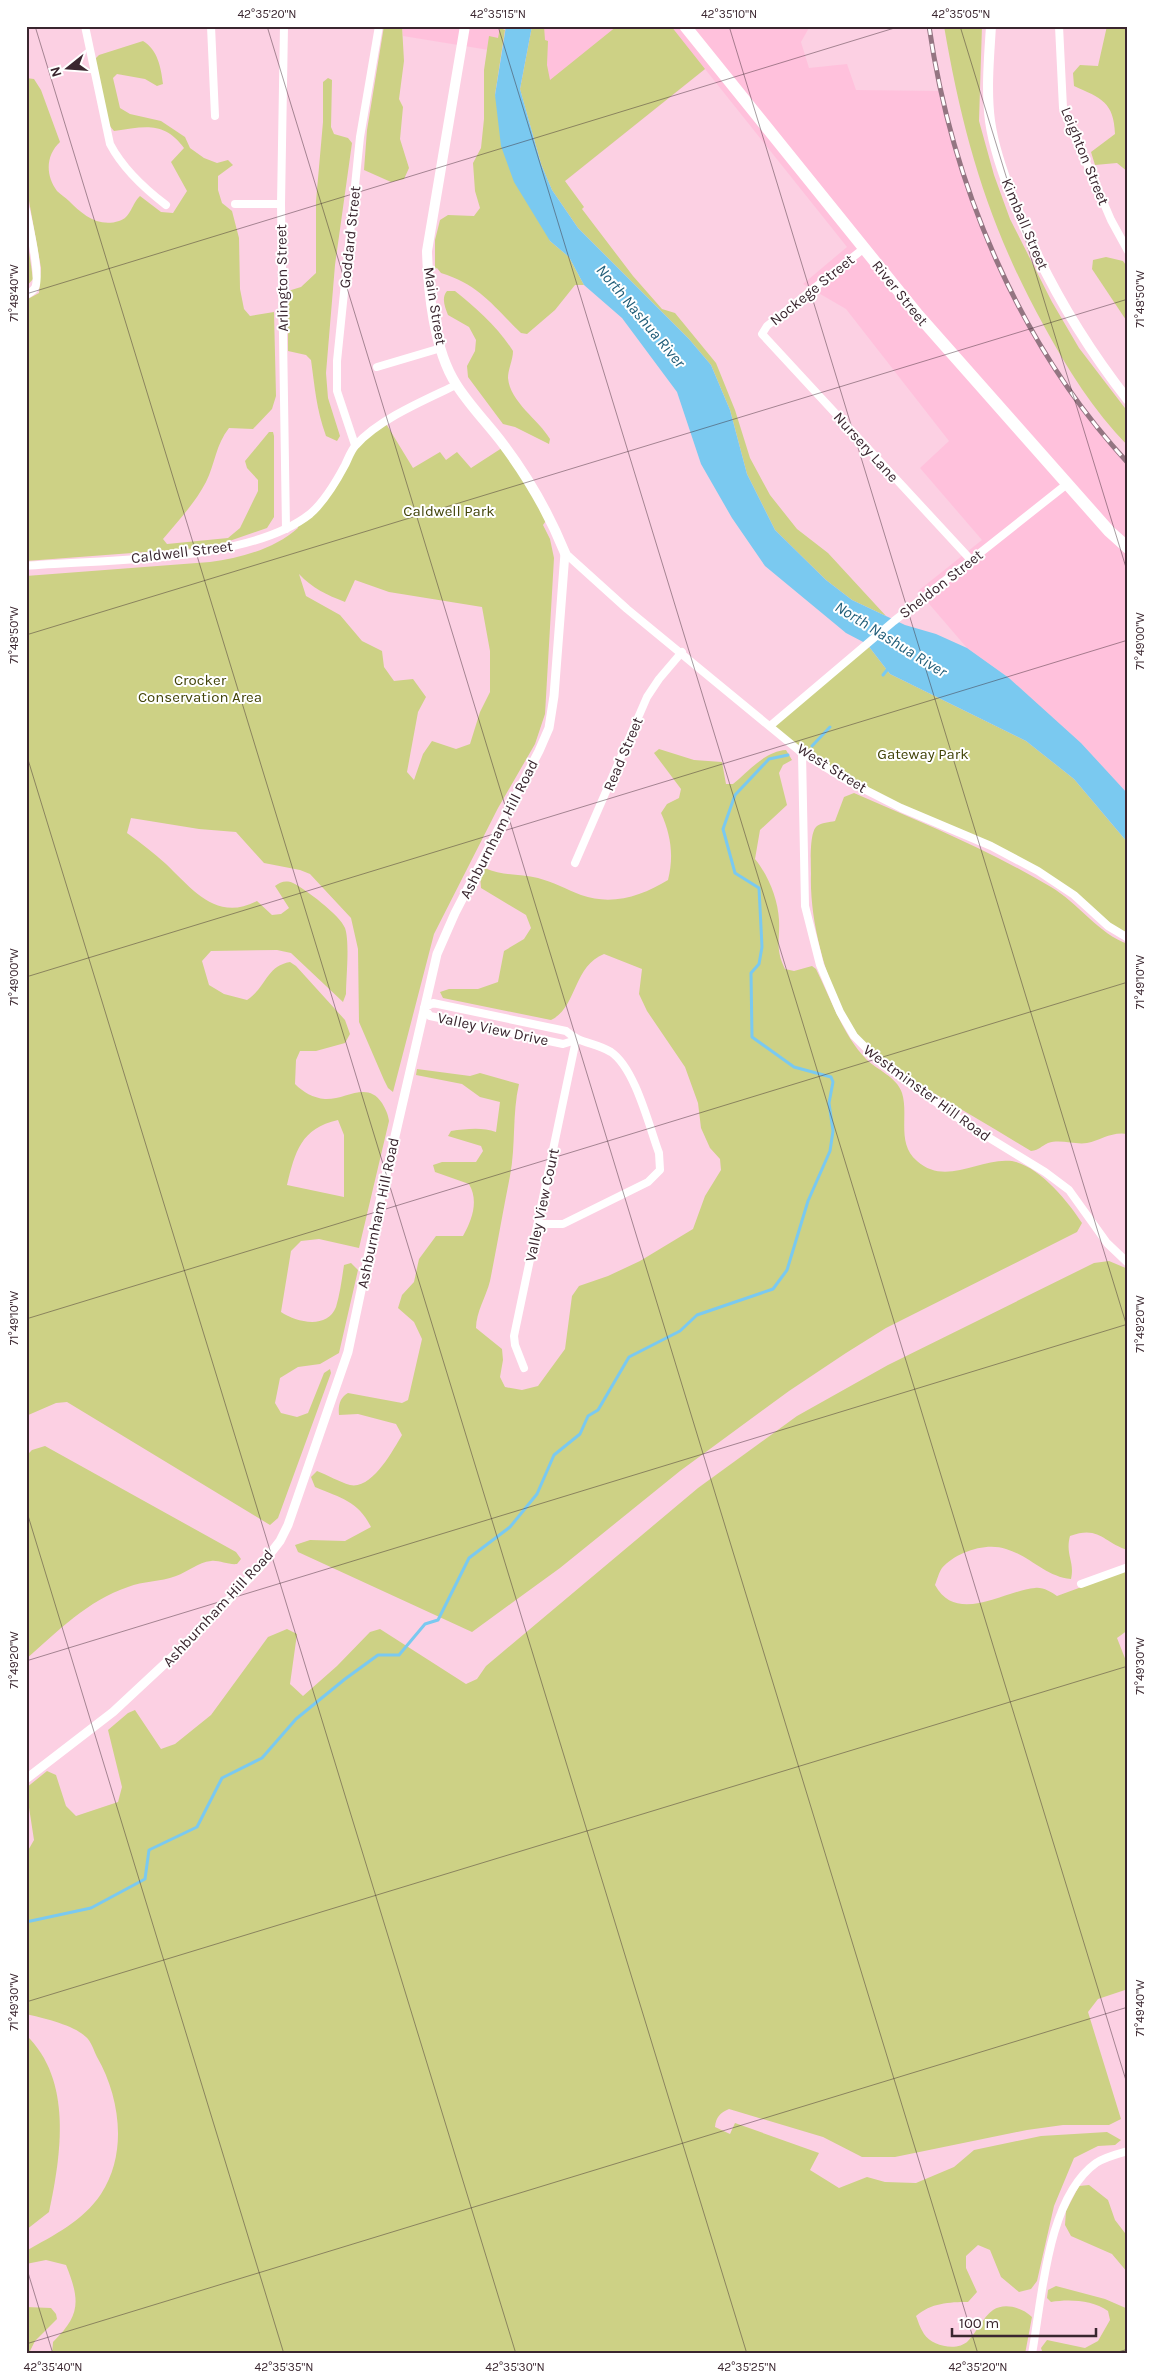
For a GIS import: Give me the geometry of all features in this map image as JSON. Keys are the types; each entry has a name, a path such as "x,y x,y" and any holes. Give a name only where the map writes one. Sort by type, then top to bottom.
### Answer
{"highway":[{"name":"River Street","path":"685,26 863,249 940,342 1067,484 1128,548"}],"main road":[{"name":"Main Street","path":"465,26 427,251 427,277 441,348 456,385 505,446 548,518 565,553"},
{"name":"Kimball Street","path":"991,26 989,111 995,147 1008,186 1031,242 1065,309 1099,363 1128,400"}],"street":[{"path":"85,26 110,144 115,154 152,194 166,205"},
{"path":"211,26 214,116"},
{"name":"Arlington Street","path":"284,26 281,204 286,530"},
{"name":"Goddard Street","path":"355,445 336,391 337,361 360,137 379,26"},
{"name":"Leighton Street","path":"1059,26 1063,108 1111,220 1128,252"},
{"path":"235,204 281,204"},
{"path":"26,210 37,282 35,289 26,295"},
{"name":"Nockege Street","path":"762,334 767,326 863,249"},
{"name":"Nursery Lane","path":"762,334 971,560"},
{"path":"377,367 441,348"},
{"name":"Caldwell Street","path":"26,566 214,551 259,540 286,530 311,513 322,501 338,478 355,445 394,416 456,385"},
{"name":"Sheldon Street","path":"770,726 894,621 1067,484"},
{"name":"West Street","path":"565,553 627,609 682,652 802,753 848,781 902,808 991,846 1038,871 1074,895 1108,926 1128,938"},
{"name":"Ashburnham Hill Road","path":"26,1779 113,1712 186,1644 259,1568 280,1541 288,1525 348,1352 434,965 444,937 539,751 548,728 554,696 565,553"},
{"name":"Read Street","path":"575,863 647,697 659,679 682,652"},
{"name":"Westminster Hill Road","path":"802,753 805,906 820,965 840,1012 854,1036 881,1063 965,1123 1045,1172 1068,1190 1107,1243 1128,1262"},
{"name":"Valley View Drive","path":"538,1224 553,1226 568,1222 648,1182 660,1170 659,1153 625,1067 608,1050 576,1040 566,1031 433,1003 424,1008 430,1016 563,1044 576,1040"},
{"name":"Valley View Court","path":"524,1368 514,1336 576,1040"},
{"path":"1081,1584 1128,1567"},
{"path":"1032,2354 1048,2256 1066,2202 1080,2179 1097,2162 1128,2150"}],"shaded area":[{"path":"402,26 507,26 501,52 403,36"},
{"path":"532,26 810,26 801,42 809,68 847,64 856,90 941,91 971,194 1019,306 1060,378 1087,415 1128,462 1128,794 1081,743 1009,678 967,648 918,591 982,540 920,468 949,441 846,309 803,284 847,247 705,69 565,181"}],"green space":[{"path":"384,26 402,26 404,61 399,99 403,107 400,139 409,168 404,179 391,182 364,170 367,130"},
{"path":"532,26 544,26 545,40 548,41 547,65 550,80 617,26 671,26 705,69 565,181 584,207 582,209 633,276 662,309 675,313 716,363 735,410 750,458 770,495 797,529 828,553 886,616 852,600 826,580 775,530 747,474 730,410 711,365 689,339 578,228 552,190 541,164 520,89"},
{"path":"944,26 982,26 979,121 994,175 1010,219 1052,302 1079,348 1128,412 1128,446 1092,404 1062,358 1008,253 993,217 969,144 951,67"},
{"path":"1107,26 1128,26 1128,172 1117,163 1095,165 1091,152 1115,134 1112,115 1109,108 1099,98 1074,86 1073,73 1080,65 1098,66"},
{"path":"500,28 505,30 495,95 550,241 569,257 584,285 575,285 555,310 527,334 521,333 494,305 476,290 441,273 437,268 435,269 435,240 440,220 448,215 474,216 480,208 475,191 473,163 481,148 484,119 484,70 489,36 498,38"},
{"path":"143,41 155,54 160,66 163,84 157,86 145,79 117,74 113,78 120,108 130,114 161,121 185,137 190,148 204,158 217,163 228,160 233,165 218,176 218,190 222,203 232,211 239,238 240,289 244,309 250,316 274,312 276,396 272,409 253,429 229,428 218,447 202,490 163,539 167,544 228,538 240,528 258,491 258,480 247,468 245,461 269,432 273,432 274,436 274,517 267,528 212,547 26,561 26,300 39,293 41,268 26,184 26,78 34,79 41,90 60,142 52,153 49,165 50,178 58,192 79,211 104,223 119,221 126,217 140,196 161,212 173,213 187,191 171,162 184,148 169,133 161,129 144,127 114,131 108,124 95,59 99,55"},
{"path":"328,78 332,80 331,127 334,134 348,138 352,143 335,265 326,373 328,398 340,436 337,441 326,436 316,398 311,360 306,355 288,351 288,291 301,287 316,273 316,201 323,122 323,82"},
{"path":"26,231 33,279 26,287"},
{"path":"1106,257 1123,261 1128,268 1128,323 1092,269 1093,260"},
{"path":"447,291 455,291 479,311 501,334 513,351 508,375 510,387 519,403 550,439 549,444 515,427 503,424 468,377 467,366 475,351 476,340 469,327 448,315 444,300"},
{"path":"385,422 413,468 440,452 446,460 457,452 471,468 505,446 548,518 543,525 550,539 554,558 545,714 535,744 498,808 434,934 393,1092 388,1088 384,1080 359,1022 358,949 351,918 310,874 300,870 264,863 236,832 199,829 131,818 127,833 157,856 196,893 207,900 230,908 243,907 257,901 272,915 281,914 289,908 275,886 288,882 293,883 313,896 342,923 345,928 348,951 346,994 343,1002 291,953 277,950 211,951 202,961 209,985 224,994 247,1000 276,968 290,962 296,966 345,1020 350,1034 345,1043 316,1051 300,1051 296,1060 295,1084 308,1094 325,1099 363,1092 370,1093 376,1096 382,1103 389,1119 359,1248 319,1239 301,1241 291,1251 281,1312 295,1319 311,1322 326,1319 336,1307 344,1265 351,1263 358,1270 339,1353 320,1364 298,1367 280,1378 275,1403 281,1413 297,1417 308,1413 324,1373 330,1369 331,1373 278,1518 270,1525 67,1402 56,1403 26,1416 26,576 210,562 233,558 268,547 298,528 296,523 322,501 355,445","holes":["299,574 320,591 345,602 355,580 389,592 482,607 490,651 490,692 480,712 470,744 456,749 432,741 423,754 414,780 407,772 418,712 426,697 413,679 394,681 384,667 382,651 362,641 340,615 306,596","338,1120 344,1135 344,1197 287,1185 297,1152 308,1135 316,1129"]},
{"name":"Gateway Park","path":"867,644 890,674 1026,741 1074,779 1128,843 1128,938 1038,871 901,808 802,753 770,726"},
{"path":"659,749 694,760 722,762 726,784 733,784 757,763 771,754 786,750 792,760 783,765 779,773 787,805 760,830 755,859 768,880 777,904 779,950 785,969 794,971 812,966 816,969 844,1028 858,1049 870,1063 896,1082 904,1102 904,1128 907,1146 917,1161 928,1168 940,1171 963,1169 1000,1161 1012,1161 1022,1164 1052,1186 1082,1223 1077,1232 886,1328 789,1391 680,1471 560,1568 472,1632 298,1552 295,1545 310,1540 345,1541 371,1527 360,1511 348,1501 315,1487 311,1477 317,1471 350,1485 358,1485 366,1481 381,1468 402,1435 396,1424 358,1414 339,1415 340,1402 348,1393 402,1403 408,1400 422,1339 414,1322 398,1308 402,1295 414,1282 419,1259 436,1236 463,1236 469,1224 474,1204 474,1197 469,1184 435,1172 433,1165 442,1162 476,1162 483,1151 481,1146 448,1136 451,1131 480,1129 496,1132 500,1102 480,1097 462,1084 416,1075 417,1069 470,1076 480,1073 519,1084 515,1107 510,1176 490,1281 476,1322 476,1328 502,1349 503,1360 500,1377 505,1387 522,1390 538,1386 565,1349 572,1296 579,1286 608,1276 640,1261 693,1229 705,1196 721,1170 720,1159 710,1148 701,1128 698,1103 685,1067 647,1011 639,994 642,969 604,954 586,968 566,1006 551,1020 443,998 440,992 449,989 478,989 498,982 504,951 524,939 531,928 526,915 481,888 480,875 485,868 504,874 538,878 581,895 604,900 637,895 668,880 671,854 667,829 661,813 667,804 679,798 681,789 654,753"},
{"path":"854,793 954,837 1051,887 1061,893 1098,926 1118,940 1128,944 1128,1134 1112,1135 1087,1143 1053,1142 1031,1151 893,1069 879,1059 859,1036 835,994 826,970 819,945 811,896 811,849 814,829 821,824 835,821 844,797"},
{"path":"1109,1261 1128,1269 1128,1550 1095,1534 1080,1533 1070,1536 1071,1579 1054,1574 1015,1552 998,1547 981,1548 963,1553 948,1562 941,1570 935,1585 944,1597 955,1603 981,1603 1022,1590 1035,1588 1050,1591 1057,1596 1128,1570 1128,1630 1117,1638 1128,1666 1128,1989 1098,1999 1088,2012 1121,2119 1109,2125 1063,2125 1027,2130 895,2157 862,2157 823,2137 729,2109 719,2116 715,2127 730,2134 735,2123 819,2153 810,2170 839,2188 867,2177 885,2182 916,2183 954,2167 974,2150 1041,2136 1107,2132 1121,2140 1115,2145 1098,2146 1074,2158 1054,2206 1037,2281 1031,2289 1019,2292 1001,2277 990,2250 978,2245 966,2256 966,2268 977,2292 968,2302 934,2306 916,2316 921,2329 928,2338 933,2342 951,2347 968,2341 993,2310 1003,2306 1014,2307 1032,2317 1025,2354 52,2354 53,2342 69,2324 73,2315 75,2306 74,2288 66,2265 46,2260 26,2264 26,2251 77,2220 94,2204 110,2178 118,2143 118,2125 111,2090 105,2073 88,2039 74,2029 26,2014 26,1854 34,1840 26,1788 47,1771 56,1775 66,1806 76,1816 118,1802 122,1787 108,1730 128,1713 135,1710 161,1749 175,1744 211,1715 268,1637 287,1629 297,1634 290,1684 303,1696 337,1666 370,1632 380,1629 466,1684 477,1679 486,1666 698,1488 797,1416 888,1365 1094,1263"},
{"path":"45,1446 236,1552 241,1559 237,1564 214,1561 206,1562 176,1576 134,1585 113,1593 86,1608 26,1659 26,1456 32,1450"},
{"path":"26,2035 41,2053 51,2074 57,2096 60,2119 57,2167 49,2212 26,2230"},
{"path":"1089,2185 1108,2200 1115,2220 1128,2237 1128,2273 1112,2254 1071,2236 1065,2225 1066,2211 1079,2186"},
{"path":"1056,2286 1105,2299 1128,2309 1128,2354 1043,2354 1041,2348 1047,2340 1085,2348 1098,2341 1110,2320 1108,2311 1102,2307 1073,2301 1051,2302 1047,2298 1048,2290"},
{"path":"26,2307 51,2308 56,2314 57,2319 35,2341 30,2351 31,2354 26,2354"}],"water":[{"name":"North Nashua River","path":"506,26 532,26 520,89 541,164 552,190 578,228 689,339 711,365 730,410 747,474 775,530 826,580 852,600 905,625 936,634 967,648 1009,678 1081,743 1128,794 1128,843 1074,779 1026,741 890,674 867,644 846,633 765,566 732,518 701,464 677,392 622,318 584,285 569,257 550,241 514,182 501,146 495,95"}],"waterway":[{"path":"883,675 887,670"},
{"path":"812,746 830,727"},
{"path":"26,1922 91,1908 145,1879 149,1850 197,1827 222,1778 262,1758 296,1719 345,1679 378,1655 399,1655 425,1624 438,1620 469,1558 510,1527 537,1494 554,1455 580,1434 588,1416 598,1410 629,1357 680,1331 697,1315 773,1289 787,1270 808,1201 830,1151 833,1131 829,1103 833,1082 831,1077 794,1067 752,1037 751,973 759,964 762,947 759,888 735,873 723,829 735,795 769,759 788,755"}],"railway":[{"path":"929,26 940,86 954,145 973,203 996,260 1023,315 1054,367 1089,417 1128,463"}],"park label":[{"name":"Caldwell Park","path":"449,511"},
{"name":"Crocker Conservation Area","path":"200,688"}]}
